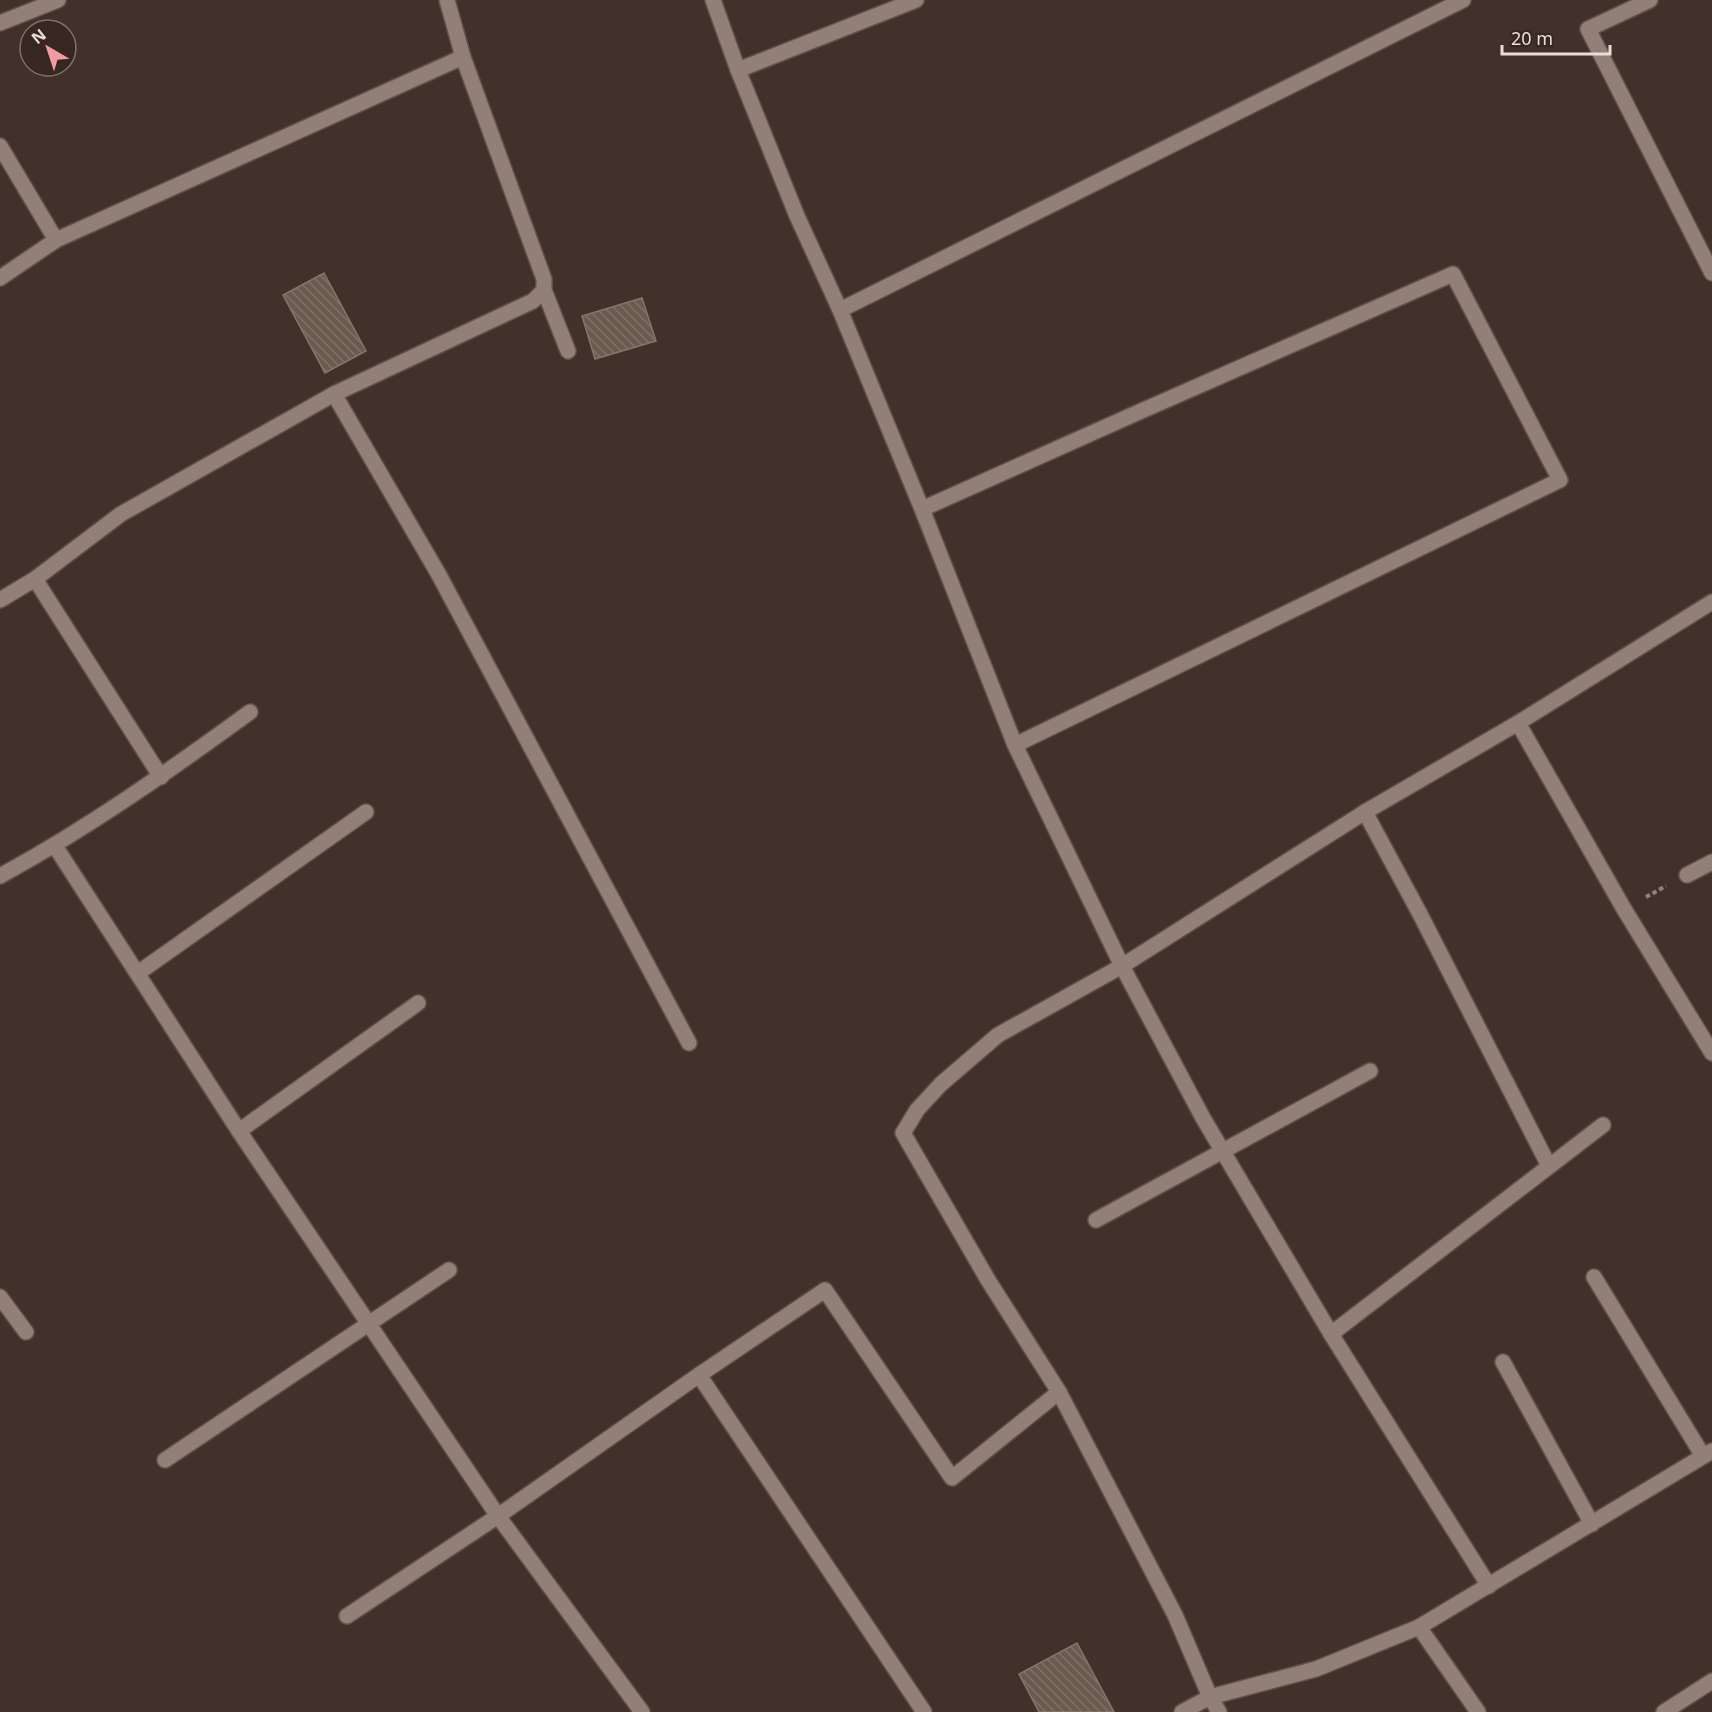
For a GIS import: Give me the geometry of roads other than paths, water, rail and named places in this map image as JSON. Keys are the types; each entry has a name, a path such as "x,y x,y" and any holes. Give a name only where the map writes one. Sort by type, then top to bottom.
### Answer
{"street":[{"path":"0,23 58,0"},
{"path":"447,0 463,57 544,279 544,290 567,351"},
{"path":"713,0 738,70 797,216 840,310 1015,745 1122,966 1222,1150 1330,1334 1489,1586"},
{"path":"738,70 916,0"},
{"path":"840,310 1463,0"},
{"path":"1650,0 1588,29 1712,273"},
{"path":"0,278 56,240 463,57"},
{"path":"0,146 56,240"},
{"path":"922,510 1453,274 1560,480 1015,745"},
{"path":"0,600 35,579 122,514 334,394 533,301 544,290"},
{"path":"334,394 439,575 689,1043"},
{"path":"35,579 161,777"},
{"path":"1219,1712 1175,1615 1059,1392 988,1280 903,1133 917,1110 940,1084 998,1035 1122,966 1365,812 1518,723 1712,602"},
{"path":"0,876 55,846 161,777 250,712"},
{"path":"1518,723 1624,909 1712,1053"},
{"path":"138,974 366,812"},
{"path":"1365,812 1549,1166"},
{"path":"55,846 239,1131 367,1323 498,1516 642,1712"},
{"path":"1687,875 1712,862"},
{"path":"239,1131 418,1003"},
{"path":"1096,1220 1370,1071"},
{"path":"1330,1334 1603,1125"},
{"path":"165,1460 448,1270"},
{"path":"1182,1712 1210,1696 1316,1669 1419,1627 1708,1454 1594,1277"},
{"path":"347,1616 498,1516 825,1290 952,1478 1059,1392"},
{"path":"0,1297 26,1332"},
{"path":"1503,1362 1592,1524"},
{"path":"699,1375 924,1712"},
{"path":"1419,1627 1478,1712"},
{"path":"1664,1712 1712,1681"}]}
